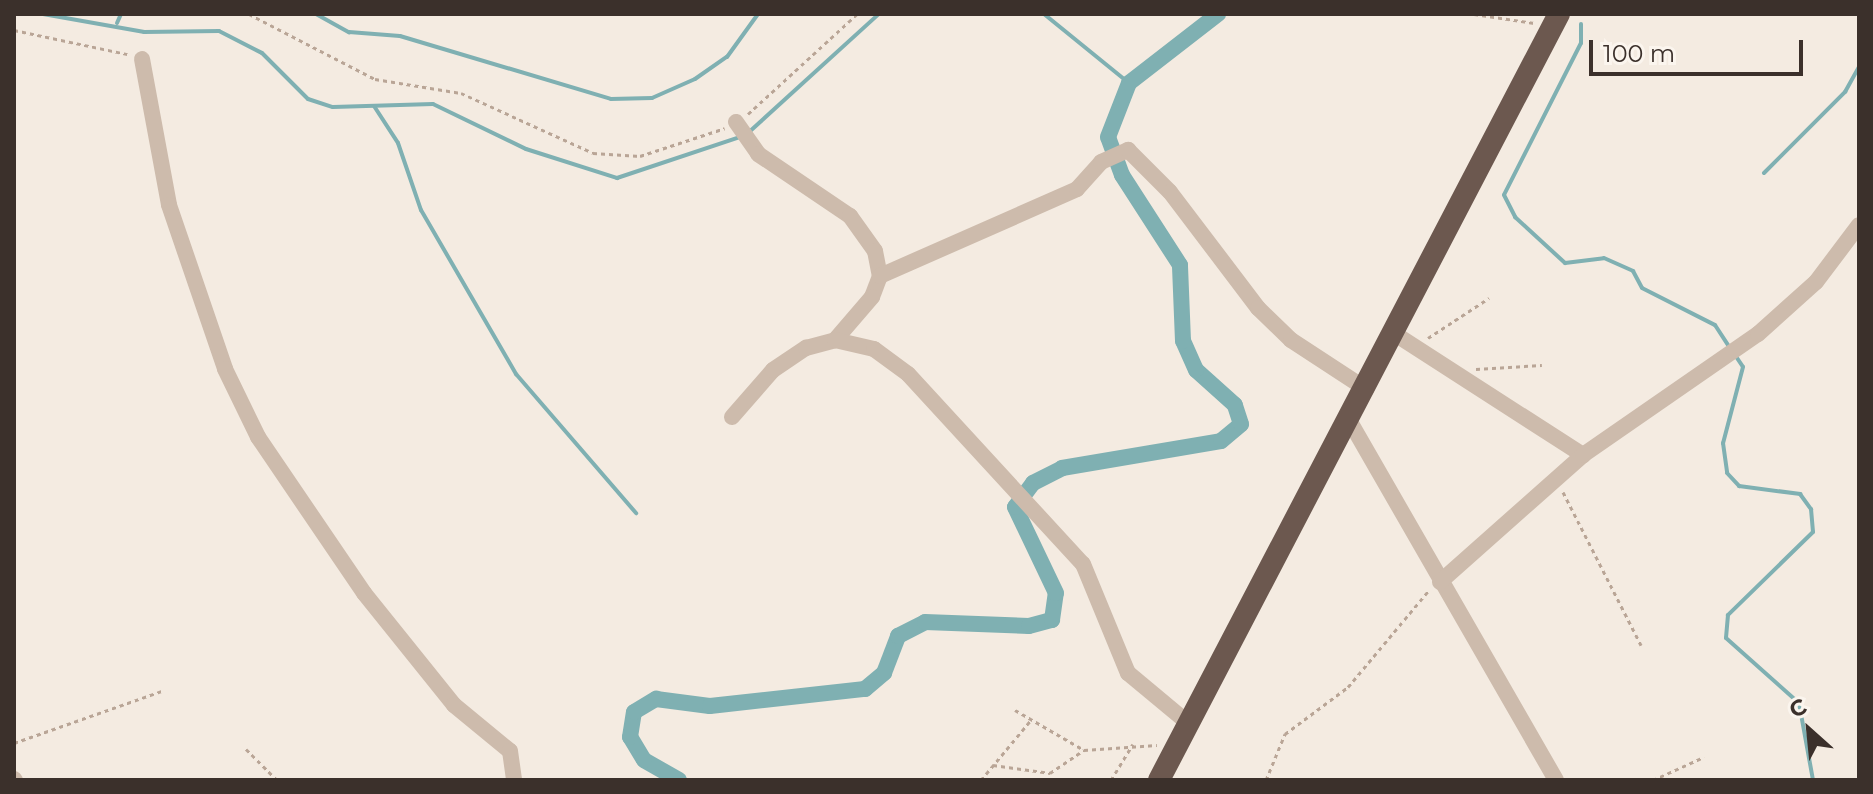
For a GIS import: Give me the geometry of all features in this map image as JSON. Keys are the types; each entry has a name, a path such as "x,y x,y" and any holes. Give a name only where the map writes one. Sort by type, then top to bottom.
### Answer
{"highway":[{"path":"1159,780 1395,334 1557,19"}],"street":[{"path":"142,59 169,205 225,369 258,437 364,593 454,705 510,751 514,780"},
{"path":"736,122 758,154 850,216 875,251 880,276"},
{"path":"835,340 880,276 981,226 1040,208 1128,150 1170,192 1258,308 1291,340 1366,389"},
{"path":"1440,582 1583,455 1758,334 1816,282 1859,225"},
{"path":"1395,334 1583,455"},
{"path":"732,417 773,370 806,348 835,340 874,349 908,374 1065,542 1083,564 1128,673 1188,723"},
{"path":"1349,420 1440,582 1477,633 1556,780"}],"path":[{"path":"249,14 375,79 461,93 593,153 640,156 697,142 736,122 779,93 857,14"},
{"path":"1474,14 1557,19"},
{"path":"14,30 142,59"},
{"path":"1415,347 1489,298"},
{"path":"1452,371 1542,365"},
{"path":"1559,477 1641,645"},
{"path":"1266,780 1285,734 1348,687 1419,596 1440,582"},
{"path":"14,743 162,691"},
{"path":"1015,710 1084,750"},
{"path":"981,780 1031,720"},
{"path":"993,765 1050,773 1084,750 1133,744 1176,746"},
{"path":"1111,780 1133,744"},
{"path":"246,749 277,780"},
{"path":"1653,780 1704,757"}],"waterway":[{"path":"43,14 144,32 219,31 262,53 308,99 333,107 433,104 526,149 617,178 740,137"},
{"path":"117,23 121,14"},
{"path":"316,14 349,32 400,36 611,99 652,98 695,79 727,57 758,14"},
{"path":"748,133 879,14"},
{"path":"1044,14 1129,83"},
{"path":"679,780 644,760 630,737 634,712 656,699 710,706 865,689 884,673 898,636 925,622 1029,626 1052,620 1056,593 1015,507 1033,483 1062,468 1221,441 1241,424 1235,405 1196,370 1183,341 1180,265 1122,175 1108,137 1129,83 1218,14"},
{"path":"1581,24 1581,43 1504,195 1515,217 1565,263 1604,258 1633,271 1642,288 1715,325 1730,348"},
{"path":"1764,173 1845,92 1859,67"},
{"path":"374,106 398,143 421,210 516,374 636,513"},
{"path":"1735,355 1743,367 1723,443 1727,473 1739,486 1800,494 1811,509 1813,532 1728,615 1726,638 1799,703 1813,780"}]}
